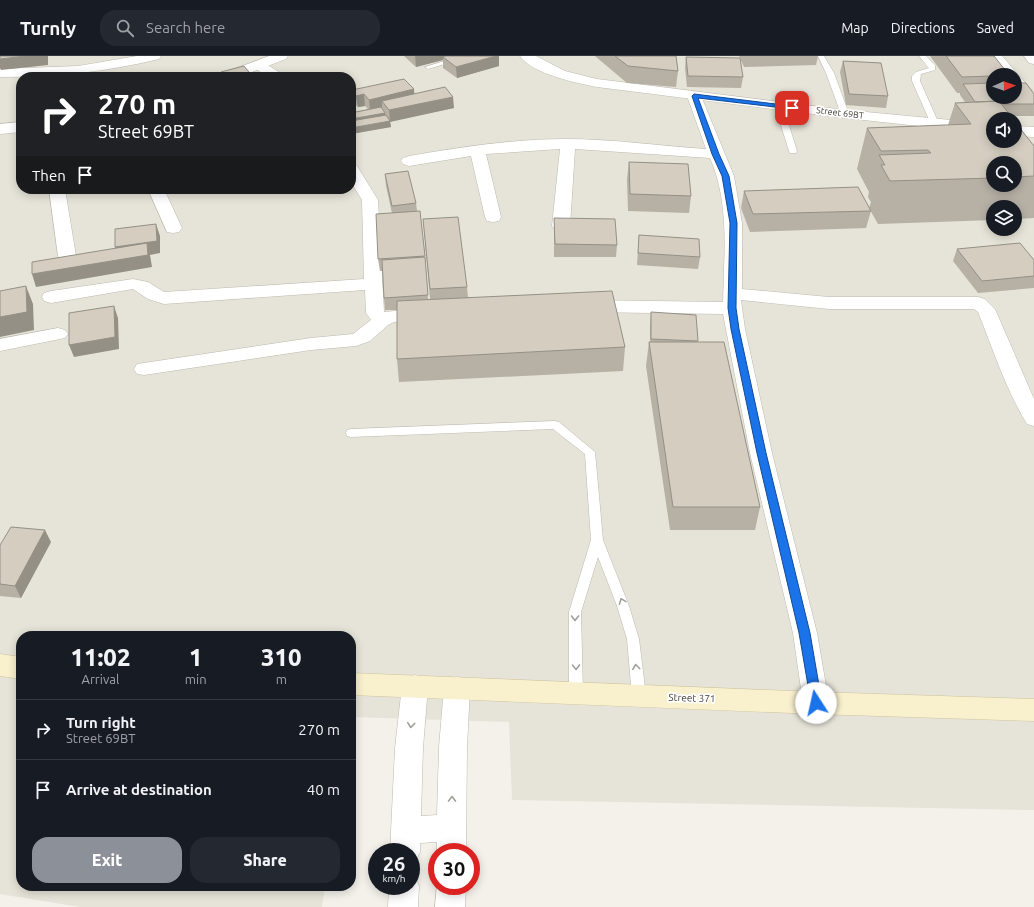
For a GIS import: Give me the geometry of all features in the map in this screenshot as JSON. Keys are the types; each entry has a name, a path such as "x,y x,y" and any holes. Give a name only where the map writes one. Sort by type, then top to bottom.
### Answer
{"main road":[{"path":"0,665 16,667"},
{"name":"Street 371","path":"356,684 816,703 1034,710"}],"street":[{"path":"52,71 53,56"},
{"path":"26,72 103,66 154,56"},
{"path":"239,72 280,56"},
{"name":"Street 69BT","path":"527,56 540,65 566,77 598,83 845,114 986,128"},
{"path":"995,56 1005,68"},
{"path":"1031,56 1034,60"},
{"path":"258,65 269,72"},
{"path":"0,73 16,72"},
{"path":"1022,88 1034,102"},
{"path":"694,96 726,176 734,223 732,301 761,453 804,633 816,703"},
{"path":"0,129 16,127"},
{"path":"1022,131 1034,132"},
{"path":"409,161 514,145 568,144 716,154"},
{"path":"561,226 568,144"},
{"path":"477,150 493,217"},
{"path":"356,177 370,200 375,313 382,321"},
{"path":"58,194 67,256"},
{"path":"158,194 173,228"},
{"path":"51,297 133,284 139,285 156,298 164,298 374,284"},
{"path":"571,307 732,301 829,303 978,303 986,309 1021,393 1034,419"},
{"path":"144,369 311,344 356,340 363,337 390,316 444,314"},
{"path":"0,345 58,334"},
{"path":"415,686 409,748 406,841 452,840 457,688"},
{"path":"403,907 404,895"},
{"path":"450,907 451,895"}],"lane":[{"path":"428,67 469,56"},
{"path":"821,56 830,72 845,114"},
{"path":"922,56 932,65 933,69 918,73 916,76 916,81 935,124"},
{"path":"779,106 793,151"},
{"path":"351,433 554,425 590,452 598,540 623,606 633,639 639,696"},
{"path":"576,693 575,612 598,540"}],"shaded area":[{"path":"0,56 1034,56 1034,810 512,800 509,722 356,717 356,631 16,631 16,891 324,891 322,907 80,907 0,894"}],"building":[{"path":"0,56 26,56 0,59"},
{"path":"496,56 456,67 443,57"},
{"path":"615,56 676,56 678,71 628,66"},
{"path":"946,56 994,56 1003,68 986,68 986,76 962,77"},
{"path":"686,57 740,58 743,77 688,76"},
{"path":"843,61 881,63 888,96 849,94"},
{"path":"244,66 249,72 221,72"},
{"path":"404,79 414,89 369,100 364,94 356,96 356,89"},
{"path":"986,83 986,102 975,102 963,84"},
{"path":"1022,83 1026,83 1034,94 1034,104 1022,104"},
{"path":"445,87 453,97 389,110 382,101"},
{"path":"986,102 986,104 1001,104 1008,112 986,112 986,148 1022,148 1022,131 1034,146 1034,176 1022,177 1022,156 986,156 986,178 890,181 881,165 885,165 879,155 931,153 928,150 881,151 867,128 971,124 955,103"},
{"path":"381,107 385,113 356,118 356,112"},
{"path":"386,115 390,121 356,127 356,120"},
{"path":"629,162 688,164 691,196 630,194"},
{"path":"408,171 416,203 392,206 385,174"},
{"path":"858,187 871,211 753,214 744,191"},
{"path":"420,211 425,256 378,259 376,214"},
{"path":"458,217 467,287 430,289 423,219"},
{"path":"554,218 615,219 617,245 555,244"},
{"path":"156,224 157,241 115,247 115,229"},
{"path":"639,235 699,239 700,257 638,253"},
{"path":"147,243 148,255 32,274 32,262"},
{"path":"1020,243 1034,260 1034,276 982,281 957,249"},
{"path":"425,257 428,295 384,298 382,260"},
{"path":"26,286 27,312 0,317 0,291"},
{"path":"612,291 625,347 397,359 397,301"},
{"path":"114,306 115,337 69,345 69,313"},
{"path":"651,312 696,315 698,341 651,339"},
{"path":"649,342 724,342 760,507 673,507"},
{"path":"11,527 45,530 15,586 0,584 0,545"}],"route":[{"path":"792,108 694,96 726,176 728,195 734,223 732,308 735,329 761,453 804,633 816,703"}]}
